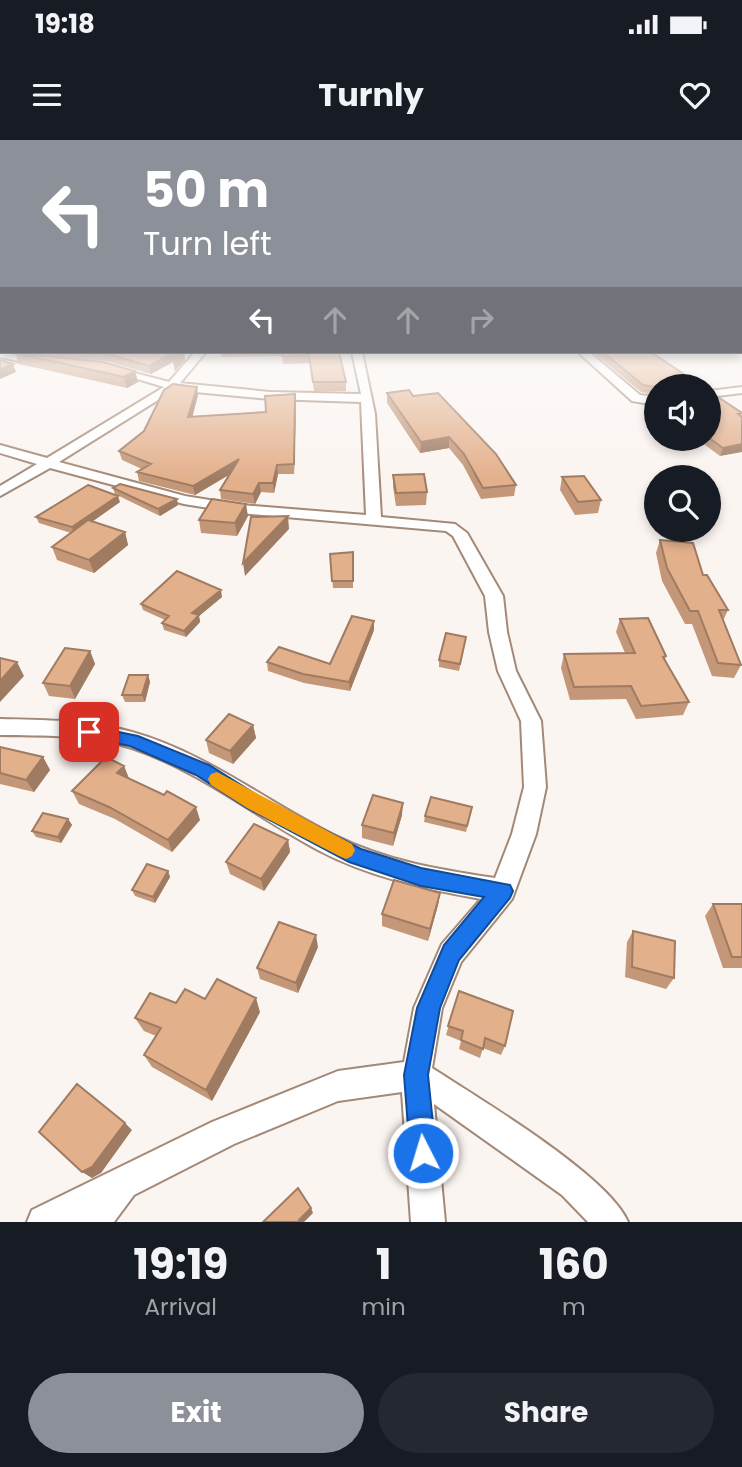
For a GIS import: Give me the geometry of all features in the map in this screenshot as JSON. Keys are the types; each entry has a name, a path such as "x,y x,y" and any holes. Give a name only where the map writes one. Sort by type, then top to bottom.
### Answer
{"street":[{"path":"143,377 172,385 293,398 367,398"},
{"path":"0,492 157,397 179,377"},
{"path":"363,377 373,434 374,520"},
{"path":"612,377 636,398 644,399"},
{"path":"721,393 742,390"},
{"path":"0,449 212,505 450,527 459,533 481,569 494,596 498,632 508,671 531,721 535,787 524,834 503,891 451,953 428,1008 416,1075 428,1222"},
{"path":"0,726 67,728 132,740 202,770 254,803 356,856 421,877 503,891"},
{"path":"44,1222 223,1133 338,1086 416,1075 491,1124 573,1184 611,1222"},
{"path":"93,1222 126,1180"}],"building":[{"path":"312,377 345,377 346,382 313,382"},
{"path":"634,377 644,377 643,385"},
{"path":"173,384 197,387 188,417 266,412 265,396 295,394 294,464 277,465 273,483 259,483 253,494 220,490 239,459 193,486 137,472 151,464 119,451 144,431 164,390"},
{"path":"409,390 413,396 438,393 496,454 516,485 483,488 464,454 449,437 421,442 387,393"},
{"path":"721,399 742,413 738,414 742,417 742,444 723,448"},
{"path":"424,474 427,492 396,493 393,475"},
{"path":"584,476 601,500 578,502 562,477"},
{"path":"120,484 177,499 158,509 113,488"},
{"path":"88,485 118,496 72,527 36,517"},
{"path":"212,499 246,504 235,523 199,520"},
{"path":"288,516 243,563 251,517"},
{"path":"88,520 125,532 89,560 52,547"},
{"path":"660,542 693,543 703,575 707,575 728,610 719,610 741,665 718,663 698,611 690,611 667,568"},
{"path":"353,552 353,581 332,581 330,554"},
{"path":"177,571 221,590 192,613 199,615 184,631 162,623 169,616 141,604"},
{"path":"352,616 374,621 349,682 303,674 267,662 279,647 330,664"},
{"path":"648,618 666,656 663,657 689,702 641,706 631,686 574,687 564,654 635,653 620,619"},
{"path":"446,633 466,637 460,664 439,660"},
{"path":"65,648 90,651 70,686 43,683"},
{"path":"0,658 17,662 0,681"},
{"path":"129,675 148,675 142,695 122,695"},
{"path":"229,714 253,725 230,751 206,740"},
{"path":"0,747 43,757 26,780 0,773"},
{"path":"106,757 124,766 117,773 164,795 167,791 196,807 168,840 109,807 72,791"},
{"path":"373,795 403,803 394,833 362,825"},
{"path":"431,797 472,807 467,826 425,816"},
{"path":"43,813 68,819 58,837 32,831"},
{"path":"254,824 288,840 261,879 226,862"},
{"path":"147,864 168,871 153,897 132,890"},
{"path":"394,880 440,893 430,929 382,914"},
{"path":"713,904 742,904 742,957 732,957"},
{"path":"279,922 316,935 296,983 257,968"},
{"path":"633,931 675,941 674,978 632,967"},
{"path":"217,979 256,998 206,1090 144,1055 161,1028 135,1018 150,993 176,1003 185,989 205,999"},
{"path":"459,991 513,1011 505,1046 485,1038 483,1049 461,1040 463,1031 448,1026"},
{"path":"77,1084 125,1123 92,1167 82,1172 39,1132"},
{"path":"298,1188 311,1208 300,1222 263,1222"}],"slow traffic":[{"path":"217,779 254,803 346,850"}],"route":[{"path":"89,732 132,740 202,770 254,803 356,856 421,877 503,891 451,953 428,1008 416,1075 423,1153"}]}
